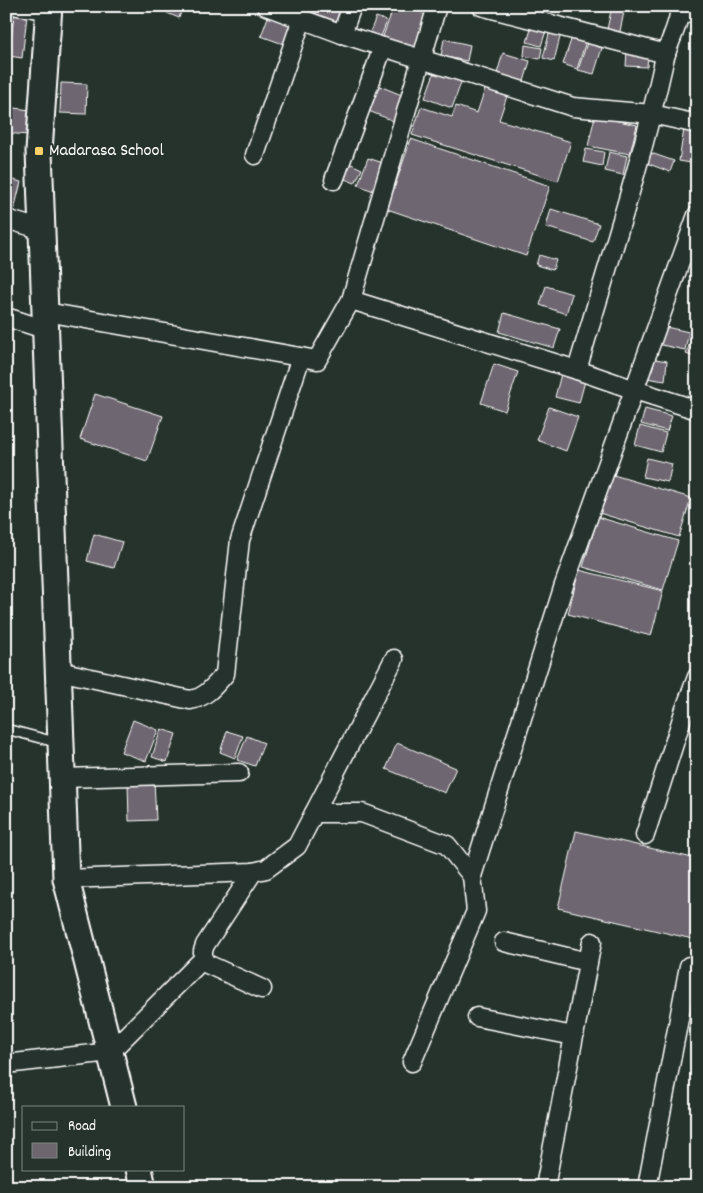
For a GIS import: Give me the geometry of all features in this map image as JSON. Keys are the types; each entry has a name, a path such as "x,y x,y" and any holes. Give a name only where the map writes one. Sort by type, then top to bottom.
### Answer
{"street":[{"path":"18,6 49,8 39,151 66,879 124,1106"},
{"path":"342,34 352,6"},
{"path":"6,316 317,360 351,300 438,6"},
{"path":"481,6 666,54"},
{"path":"271,7 342,34 573,108 652,114 697,124"},
{"path":"577,370 652,114 666,54 680,11 697,9"},
{"path":"255,155 302,19"},
{"path":"334,180 383,47"},
{"path":"412,1062 476,911 472,876 564,585 697,215"},
{"path":"6,219 42,230"},
{"path":"351,300 577,370 697,410"},
{"path":"59,671 190,700 202,696 211,690 224,674 226,670 240,540 301,357"},
{"path":"66,879 253,872 266,869 297,846 394,659"},
{"path":"644,835 691,710 697,677"},
{"path":"63,778 239,773"},
{"path":"314,813 362,813 447,845 472,876"},
{"path":"6,1064 110,1052 203,959 205,945 253,872"},
{"path":"504,942 588,962"},
{"path":"545,1187 592,942"},
{"path":"203,959 207,964 262,988"},
{"path":"647,1187 689,966"},
{"path":"477,1016 574,1036"},
{"path":"139,1170 143,1187"}],"lane":[{"path":"7,732 61,743"}],"building":[{"path":"170,6 183,6 179,18 167,13"},
{"path":"316,6 341,6 336,21 314,13"},
{"path":"394,6 404,6 427,15 415,50 382,39"},
{"path":"612,6 625,7 619,36 606,34"},
{"path":"14,15 27,16 22,58 9,56"},
{"path":"268,17 293,26 286,45 261,36"},
{"path":"376,17 387,21 380,39 369,35"},
{"path":"533,23 547,28 541,46 527,42"},
{"path":"550,30 561,33 554,61 543,58"},
{"path":"572,37 586,41 577,69 563,64"},
{"path":"444,39 470,45 467,61 441,56"},
{"path":"587,43 602,48 594,74 578,70"},
{"path":"525,45 542,48 540,59 524,56"},
{"path":"627,51 648,53 647,67 626,66"},
{"path":"503,53 530,61 523,85 496,77"},
{"path":"436,68 463,77 452,108 425,98"},
{"path":"6,78 12,78 9,102 6,102"},
{"path":"61,83 87,84 86,114 60,113"},
{"path":"377,85 409,98 399,123 366,110"},
{"path":"485,89 507,96 499,120 571,142 558,181 412,135 421,107 452,117 456,106 477,113"},
{"path":"692,90 697,91 697,115 689,114"},
{"path":"6,107 31,110 28,135 6,133"},
{"path":"595,116 637,125 630,154 588,146"},
{"path":"684,129 697,132 697,164 679,161"},
{"path":"411,139 550,186 526,256 387,209"},
{"path":"586,149 604,152 602,166 583,162"},
{"path":"609,152 627,156 623,175 605,171"},
{"path":"648,152 674,161 670,172 644,162"},
{"path":"368,158 386,164 376,192 358,185"},
{"path":"349,163 362,169 355,183 342,178"},
{"path":"6,178 21,182 13,214 6,212"},
{"path":"551,209 599,224 593,242 546,227"},
{"path":"539,255 556,260 553,270 536,265"},
{"path":"546,286 572,294 566,314 540,305"},
{"path":"504,313 560,329 554,348 499,332"},
{"path":"697,324 697,358 686,354"},
{"path":"661,326 689,332 685,350 657,344"},
{"path":"649,358 667,361 665,381 646,378"},
{"path":"494,364 518,372 505,411 481,403"},
{"path":"561,374 585,381 579,403 555,397"},
{"path":"95,394 163,416 147,461 80,439"},
{"path":"549,407 578,417 566,451 537,440"},
{"path":"645,409 672,416 667,431 641,424"},
{"path":"640,426 666,433 661,452 635,445"},
{"path":"647,458 672,464 668,482 643,477"},
{"path":"610,474 691,498 679,537 599,513"},
{"path":"598,517 678,541 663,590 583,567"},
{"path":"94,534 122,542 114,568 87,561"},
{"path":"579,570 663,591 651,636 568,614"},
{"path":"133,720 158,730 146,761 121,752"},
{"path":"161,729 176,734 167,762 152,757"},
{"path":"227,731 243,736 235,758 220,752"},
{"path":"247,736 264,743 255,766 237,760"},
{"path":"397,743 456,768 445,793 386,769"},
{"path":"154,780 156,820 129,821 128,782"},
{"path":"576,831 697,859 697,940 558,908"}],"place":[{"name":"Madarasa School","path":"39,151"}]}
